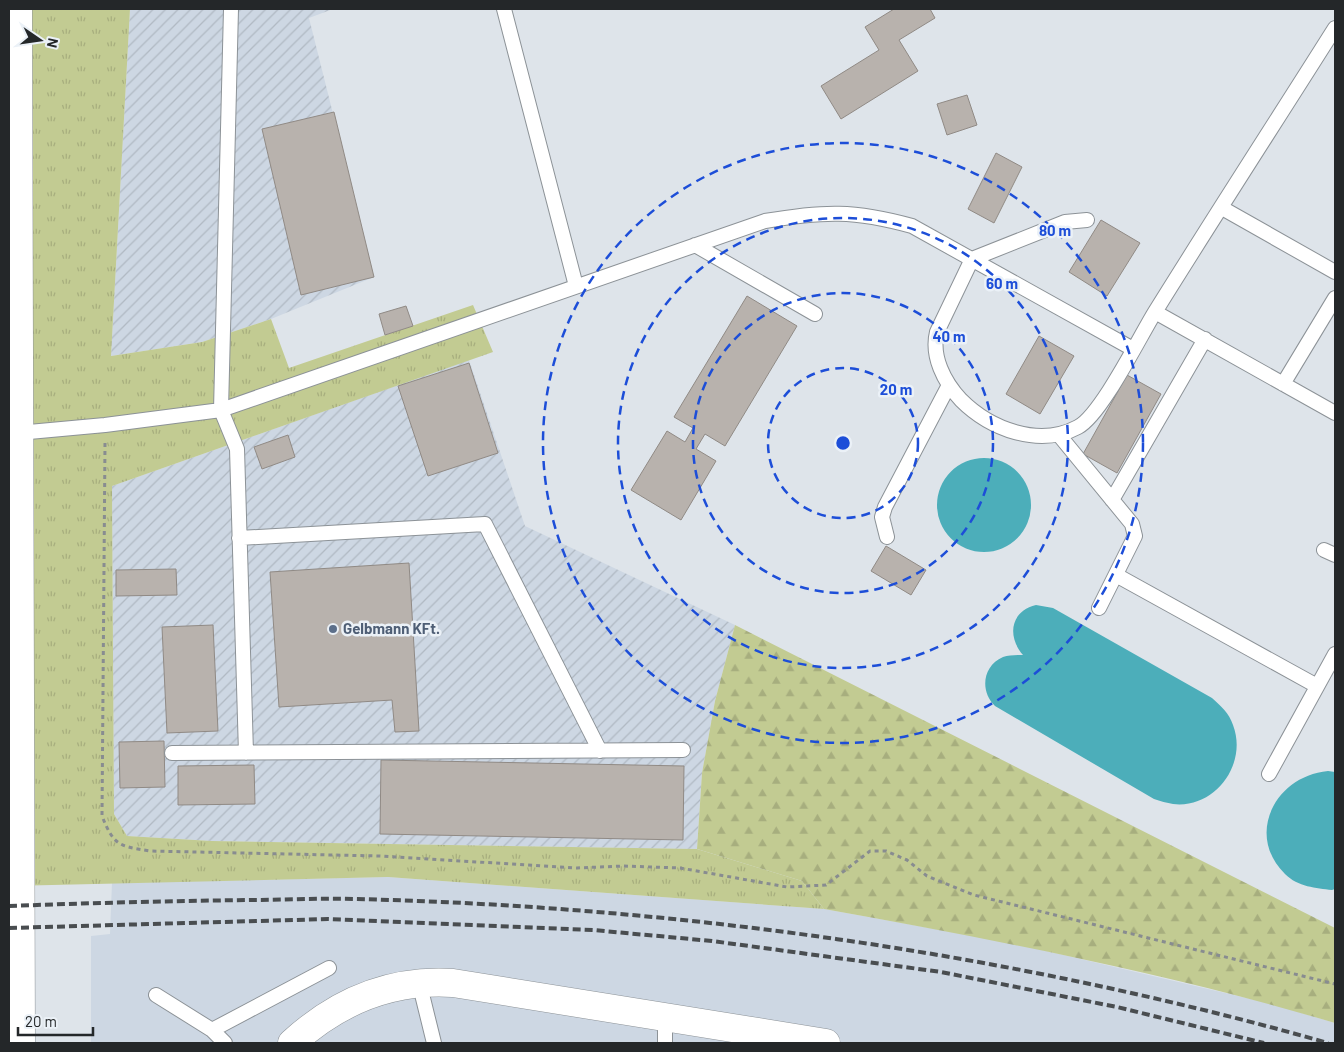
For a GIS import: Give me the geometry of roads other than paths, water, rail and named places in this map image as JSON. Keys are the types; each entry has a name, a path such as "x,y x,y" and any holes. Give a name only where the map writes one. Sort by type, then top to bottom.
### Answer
{"main road":[{"path":"18,9 13,104 18,433 14,501 21,1043"},
{"path":"292,1043 318,1022 355,1000 399,985 418,982 453,983 665,1031 826,1043"}],"lane":[{"path":"231,9 221,410 237,449 246,753"},
{"path":"504,9 576,286"},
{"path":"1087,220 1065,222 972,259 935,340 937,360 949,385 962,400 993,422 1026,435 1045,437 1059,435 1078,427 1096,412 1155,312 1222,208 1329,50 1335,28"},
{"path":"1222,208 1335,272"},
{"path":"18,433 105,425 221,410 766,221 811,213 847,212 877,216 912,226 1133,349"},
{"path":"695,245 814,314"},
{"path":"1283,384 1335,298"},
{"path":"1155,312 1335,413"},
{"path":"1112,500 1205,339"},
{"path":"887,538 882,517 885,507 949,385"},
{"path":"1059,435 1135,530 1135,536 1099,608"},
{"path":"239,538 485,524 600,751"},
{"path":"1116,576 1317,686"},
{"path":"1269,774 1335,654"},
{"path":"172,753 683,750"},
{"path":"212,1030 329,968"},
{"path":"418,982 434,1043"},
{"path":"156,995 212,1030 225,1043"}],"water":[{"path":"984,458 1002,462 1017,472 1027,487 1031,505 1027,523 1017,538 1002,548 984,552 966,548 951,538 941,523 937,505 941,487 951,472 966,462"},
{"path":"1036,605 1053,608 1212,698 1222,707 1233,725 1236,740 1236,754 1232,768 1224,781 1202,799 1188,804 1173,804 1154,799 995,706 990,700 985,687 987,673 996,661 1003,657 1023,655 1015,640 1014,626 1016,619 1021,613 1027,608"},
{"path":"1328,771 1335,772 1335,889 1332,890 1307,886 1290,878 1273,859 1267,842 1267,826 1272,810 1281,796 1293,784 1309,775"}],"railway":[{"path":"9,906 357,899 602,912 725,925 969,960 1090,984 1210,1012 1328,1043"},
{"path":"9,928 328,919 593,930 712,941 941,972 1117,1007 1264,1043"}],"place":[{"name":"Gelbmann KFt.","path":"333,629"}]}
